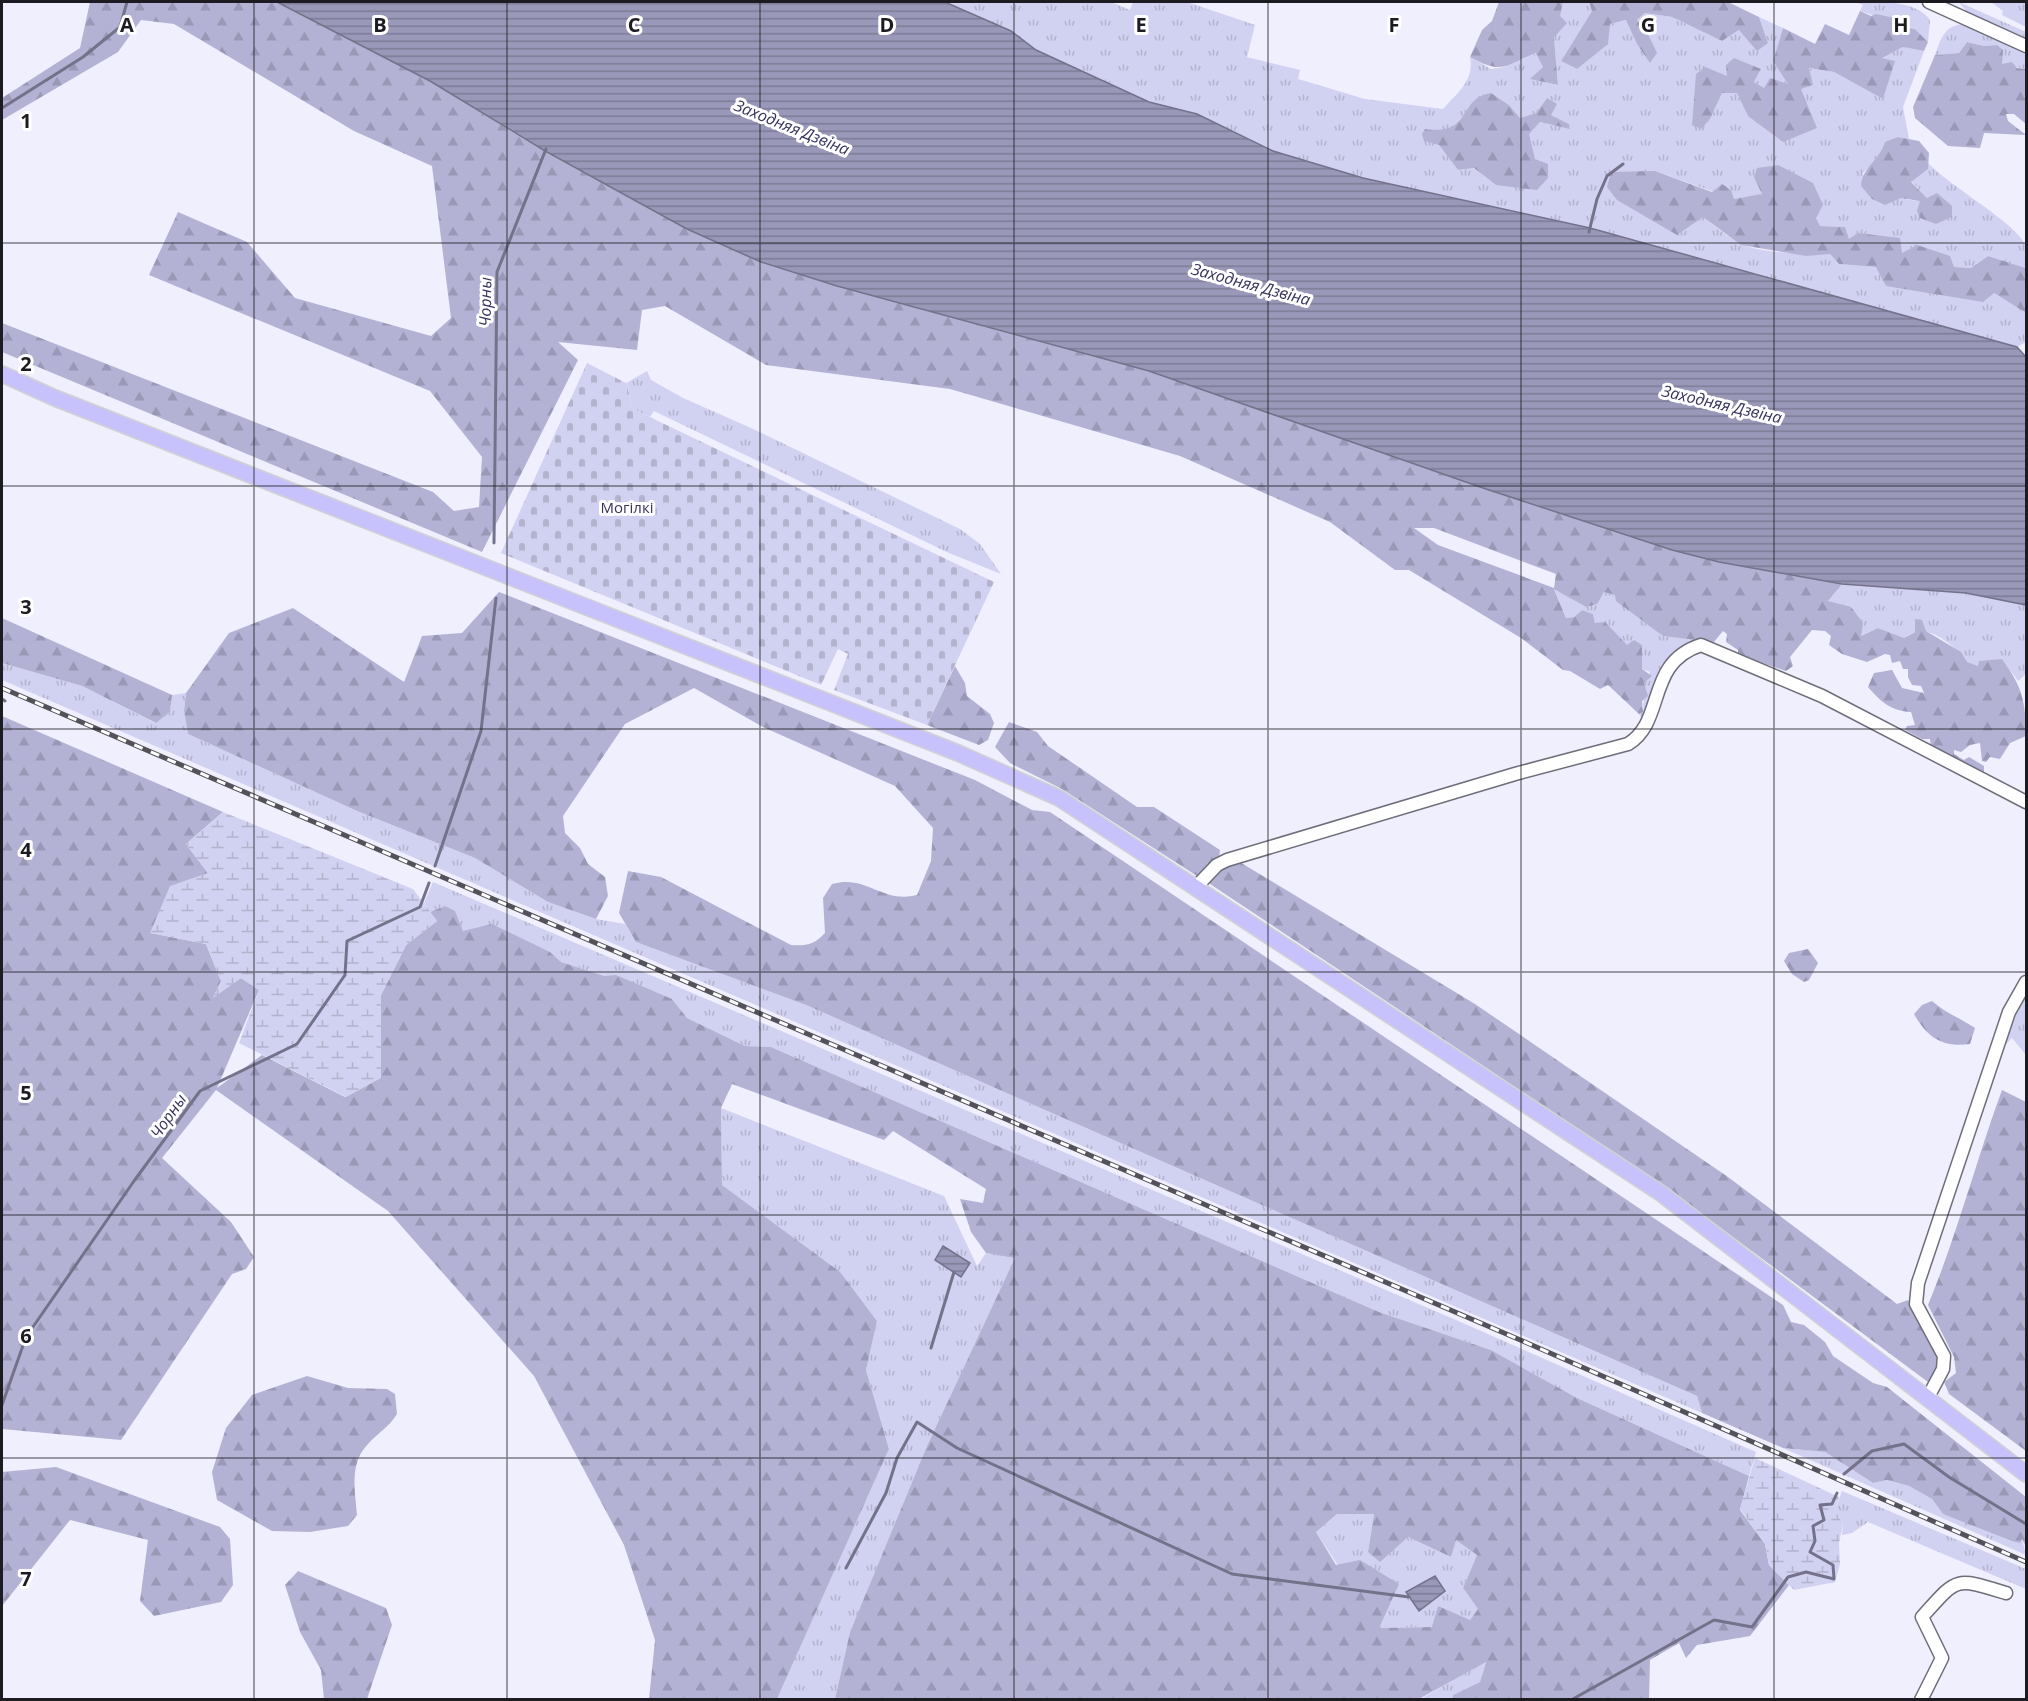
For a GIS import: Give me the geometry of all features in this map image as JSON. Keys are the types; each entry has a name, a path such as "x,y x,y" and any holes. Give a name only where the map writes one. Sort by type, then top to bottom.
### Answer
{"main road":[{"path":"2,374 55,398 958,753 1059,798 1662,1194 2026,1474"}],"street":[{"path":"1929,2 1947,5 2026,46"},
{"path":"1195,888 1217,865 1227,860 1515,774 1628,744 1641,734 1647,724 1661,679 1689,649 1701,645 1822,696 2026,802"},
{"path":"1927,1399 1943,1369 1944,1356 1917,1304 1918,1283 2009,1012 2026,982"},
{"path":"1921,1700 1942,1658 1922,1617 1948,1588 1966,1581 2006,1593"}],"green space":[{"path":"90,2 277,2 430,81 545,152 687,229 761,262 837,286 1149,371 1483,488 1672,550 1719,562 1842,584 1828,601 1851,607 1863,623 1861,636 1878,628 1904,638 1915,632 1915,619 1922,620 1926,631 1961,652 1967,662 1978,666 1979,661 2002,659 2022,695 2026,736 2010,743 2000,759 1990,757 1986,762 1982,761 1980,743 1970,745 1961,752 1954,750 1954,754 1964,760 1969,757 1984,766 1984,776 1931,748 1930,739 1922,739 1905,730 1907,726 1915,725 1911,712 1887,705 1868,687 1874,673 1892,670 1902,688 1924,693 1921,686 1912,685 1908,677 1908,669 1903,669 1900,661 1892,663 1890,655 1885,654 1867,662 1842,654 1829,645 1831,636 1825,631 1812,630 1790,657 1793,666 1786,671 1753,660 1747,662 1738,656 1738,650 1726,642 1727,634 1723,631 1714,642 1663,636 1616,601 1615,595 1604,592 1597,604 1586,607 1554,589 1566,618 1574,617 1582,610 1593,614 1595,623 1605,622 1627,645 1634,640 1642,645 1642,669 1652,676 1644,683 1648,696 1642,701 1643,712 1639,714 1608,685 1600,689 1570,671 1563,670 1521,638 1409,570 1395,570 1330,522 1180,456 950,389 766,365 665,306 642,310 637,350 558,342 578,360 482,552 2,352 2,323 433,492 454,511 479,507 482,457 430,391 149,275 178,212 247,242 295,298 431,336 451,318 432,166 354,131 174,24 141,20 118,52 2,120 2,98 80,48","holes":["1414,528 1434,528 1556,574 1554,588 1438,545"]},
{"path":"945,2 1111,2 1130,10 1133,2 1187,2 1255,25 1247,57 1300,70 1298,79 1365,99 1443,109 1464,86 1470,73 1470,57 1491,69 1504,67 1537,53 1543,67 1531,79 1558,85 1554,37 1563,2 1589,2 1592,11 1561,61 1577,69 1610,24 1627,20 1637,44 1650,62 1646,30 1637,20 1645,13 1672,17 1722,41 1739,30 1768,43 1759,17 1783,28 1773,61 1789,85 1764,89 1754,82 1761,69 1728,76 1710,119 1722,93 1738,93 1748,116 1800,89 1808,68 1834,72 1883,99 1894,61 1881,58 1903,47 1924,51 1903,107 1909,139 1898,137 1862,174 1893,194 1902,198 1919,200 1927,198 1911,181 1928,169 1928,163 2019,235 2026,246 2026,268 1988,256 1971,268 1953,267 1849,239 1844,227 1820,226 1816,218 1755,177 1763,195 1734,199 1655,171 1716,227 1747,246 1783,253 1830,254 1839,264 1876,267 1994,293 2026,313 2026,342 2017,347 1590,228 1363,178 1273,151 1197,114 1149,102 1036,50 1011,31","holes":["1491,93 1509,105 1520,118 1536,113 1547,98 1551,115 1569,124 1570,128 1540,122 1528,134 1535,160 1496,185 1474,168 1458,170 1439,145 1442,132 1459,123 1475,100"]},
{"path":"1499,2 1563,2 1560,16 1567,23 1554,37 1558,85 1530,79 1543,67 1536,53 1503,67 1490,66 1470,57 1482,30 1492,21"},
{"path":"1589,2 1728,2 1759,17 1768,43 1757,51 1739,30 1722,41 1672,17 1645,13 1637,20 1646,30 1657,53 1650,63 1637,44 1626,20 1610,24 1608,44 1577,69 1561,61 1592,11"},
{"path":"1856,2 1897,4 1924,13 1930,20 1928,42 1915,29 1860,11 1863,5"},
{"path":"1959,2 2026,32 2026,39 1967,12"},
{"path":"1991,2 2026,2 2026,27 2002,15 2003,11"},
{"path":"1860,11 1871,16 1876,14 1899,19 1900,26 1915,29 1928,42 1924,51 1903,47 1882,58 1895,61 1883,99 1834,72 1809,68 1813,85 1801,89 1817,128 1783,142 1748,116 1737,93 1722,93 1710,119 1701,129 1692,125 1696,74 1705,67 1727,76 1726,65 1734,58 1761,69 1754,82 1764,88 1770,78 1788,84 1773,61 1783,28 1815,44 1825,24 1849,35"},
{"path":"1962,24 2026,54 2026,69 2002,64 1997,45 1984,46 1967,42 1959,53 1935,55 1947,31"},
{"path":"1967,42 1984,46 1997,45 2003,50 2002,64 2012,62 2017,68 2026,69 2026,124 2014,114 2006,114 2008,121 2026,135 1984,133 1980,148 1948,146 1915,118 1913,107 1935,55 1959,53"},
{"path":"1491,93 1509,105 1520,118 1536,113 1547,98 1557,104 1551,115 1569,124 1570,129 1540,122 1529,134 1535,159 1548,164 1548,178 1537,190 1496,185 1474,168 1458,170 1439,145 1424,141 1422,134 1425,129 1441,130 1451,127 1480,96"},
{"path":"1898,137 1919,141 1929,153 1928,169 1911,182 1927,198 1937,193 1952,206 1952,217 1936,224 1920,218 1917,211 1920,201 1901,198 1885,205 1872,199 1861,186 1864,174 1885,142"},
{"path":"1778,165 1813,183 1823,205 1816,218 1820,226 1845,227 1849,239 1858,233 1900,238 1902,253 1917,245 1950,256 1954,267 1971,268 1988,256 2026,268 2026,313 1994,293 1983,302 1886,286 1876,267 1839,264 1830,254 1806,256 1741,245 1703,217 1677,235 1617,200 1607,187 1611,172 1655,171 1712,192 1722,184 1731,190 1734,199 1762,194 1754,177 1757,168"},
{"name":"Могілкі","path":"587,363 626,383 633,409 994,582 927,725 834,690 848,654 838,649 821,685 501,553"},
{"path":"647,371 651,380 683,398 751,428 960,529 980,544 1001,574 949,553 654,411 650,417 633,409 626,383"},
{"path":"1842,584 1966,593 2026,605 2026,674 2018,681 2002,659 1978,666 1966,662 1948,642 1929,632 1918,632 1904,638 1878,628 1860,636 1828,601"},
{"path":"1554,588 1586,607 1604,592 1615,595 1663,636 1702,639 1672,659 1644,723 1639,714 1643,712 1644,683 1650,672 1642,669 1640,654 1618,639 1606,623 1595,623 1593,614 1582,610 1574,617 1566,618"},
{"path":"499,592 975,780 1032,810 1050,812 1783,1305 1791,1322 1804,1325 1825,1342 1833,1356 1873,1383 1887,1387 2026,1497 2026,1547 2022,1539 2020,1543 2012,1541 1943,1514 1932,1499 1909,1486 1887,1480 1873,1483 1825,1452 1783,1448 1702,1413 1697,1396 806,1005 636,942 619,913 628,871 661,877 791,945 801,945 810,944 825,933 823,898 832,884 855,883 894,896 917,895 931,861 933,828 895,786 763,727 694,688 625,724 563,816 565,833 580,848 588,864 605,877 608,896 596,919 548,902 475,858 357,811 188,734 184,711 186,693 229,633 293,608 404,682 422,636 462,633"},
{"path":"2,618 172,695 170,712 156,723 82,686 2,663"},
{"path":"2,663 82,686 155,723 170,712 172,695 186,693 184,711 188,734 357,811 475,858 548,902 596,919 625,924 636,942 806,1005 1697,1396 1702,1413 2,680"},
{"path":"955,666 965,683 967,696 990,714 994,723 988,740 979,745 927,725"},
{"path":"2,716 223,812 186,844 208,873 151,933 206,944 221,981 214,996 241,978 259,990 217,1088 262,1055 345,1097 380,1078 381,995 406,945 437,921 430,912 445,906 455,911 463,931 492,924 550,952 561,962 605,976 616,975 672,999 687,1018 745,1046 771,1047 1379,1312 1491,1350 1577,1398 1749,1476 1740,1510 1765,1544 1769,1565 1789,1585 1750,1636 1697,1645 1686,1658 1679,1643 1650,1660 1649,1699 1452,1699 1453,1695 1480,1682 1486,1662 1419,1699 835,1699 850,1632 927,1446 1015,1258 986,1253 971,1232 960,1199 983,1203 986,1189 893,1131 884,1140 732,1084 721,1108 722,1185 840,1272 877,1321 866,1370 889,1449 777,1699 649,1699 655,1640 624,1545 534,1376 388,1211 216,1090 162,1158 231,1222 254,1257 246,1269 232,1274 121,1440 2,1429","holes":["1337,1514 1374,1514 1368,1552 1380,1562 1408,1537 1451,1557 1456,1540 1477,1555 1463,1588 1478,1609 1470,1620 1438,1606 1432,1627 1379,1628 1399,1584 1360,1560 1336,1565 1316,1532"]},
{"path":"1009,722 1037,732 1048,746 1137,807 1154,807 1220,850 1219,858 1197,876 1062,789 1010,763 995,747"},
{"path":"223,812 413,889 437,921 406,945 381,995 381,1078 346,1097 239,1043 259,990 241,978 213,998 221,981 206,944 150,933 170,886 208,873 186,844"},
{"path":"1238,861 1475,1004 1728,1177 1897,1304 1908,1300 1938,1355 1938,1367 1928,1382 1667,1188 1207,882 1219,869"},
{"path":"433,882 1456,1320 1756,1452 1749,1476 1577,1398 1491,1350 1379,1312 771,1047 745,1046 687,1018 672,999 616,976 606,976 561,962 550,952 463,932 445,906 430,912 424,903"},
{"path":"1808,949 1818,963 1809,980 1804,982 1792,974 1784,961 1789,953"},
{"path":"2026,989 2026,1055 2012,1038 2001,1049 2015,1009"},
{"path":"1932,1001 1975,1028 1970,1044 1943,1042 1924,1029 1914,1014 1922,1005"},
{"path":"2002,1090 2026,1102 2026,1451 1949,1394 1944,1382 1956,1373 1954,1357 1928,1305"},
{"path":"721,1108 944,1196 977,1266 986,1253 1016,1257 927,1446 850,1632 835,1699 777,1699 889,1449 866,1370 877,1321 839,1272 722,1185"},
{"path":"307,1376 348,1388 387,1389 395,1394 397,1414 368,1444 358,1460 355,1478 357,1515 348,1526 310,1532 272,1531 217,1500 212,1472 226,1428 252,1395"},
{"path":"1783,1448 1825,1452 1873,1483 1887,1480 1909,1486 1932,1499 1943,1514 2022,1539 2026,1555"},
{"path":"1755,1458 1839,1497 1835,1510 1843,1524 1839,1543 1840,1564 1835,1582 1794,1590 1769,1565 1765,1544 1740,1509"},
{"path":"56,1467 220,1527 230,1539 233,1585 221,1602 154,1616 140,1601 148,1540 70,1520 2,1606 2,1472"},
{"path":"1842,1491 2026,1569 2026,1589 1868,1522 1852,1533 1842,1535 1843,1524 1835,1510"},
{"path":"1337,1514 1374,1514 1368,1551 1408,1537 1451,1557 1455,1539 1477,1555 1463,1588 1478,1609 1470,1620 1433,1627 1379,1628 1316,1532"},
{"path":"298,1571 386,1608 392,1625 367,1699 324,1699 321,1670 300,1632 285,1585"},
{"path":"1486,1661 1480,1682 1453,1695 1452,1699 1419,1700"}],"water":[{"name":"Заходняя Дзвіна","path":"277,2 945,2 1011,31 1036,50 1149,102 1197,114 1273,151 1363,178 1590,228 2017,347 2026,357 2026,605 1966,593 1842,584 1719,562 1672,550 1483,488 1149,371 837,286 761,262 687,229 545,151 430,81"},
{"path":"943,1246 970,1263 961,1277 935,1260"},
{"path":"1435,1576 1445,1591 1419,1611 1406,1592"}],"waterway":[{"path":"2,108 83,57 120,27 127,2"},
{"name":"Чорны","path":"494,543 497,272 546,149"},
{"path":"1589,232 1597,199 1607,176 1623,164"},
{"name":"Чорны","path":"435,866 481,731 496,598"},
{"name":"Чорны","path":"2,1405 26,1337 134,1181 200,1091 297,1044 345,975 347,941 420,907 429,883"},
{"path":"931,1348 954,1272"},
{"path":"846,1568 886,1493 897,1458 917,1422 957,1448 1232,1574 1409,1597"},
{"path":"1844,1474 1872,1451 1904,1444 1949,1477 2026,1524"},
{"path":"1571,1700 1714,1620 1752,1627 1788,1577 1806,1572 1834,1579 1833,1565 1810,1552 1815,1541 1813,1526 1824,1520 1820,1505 1832,1504 1837,1493"}],"railway":[{"path":"2,688 1525,1342 2026,1562"}]}
